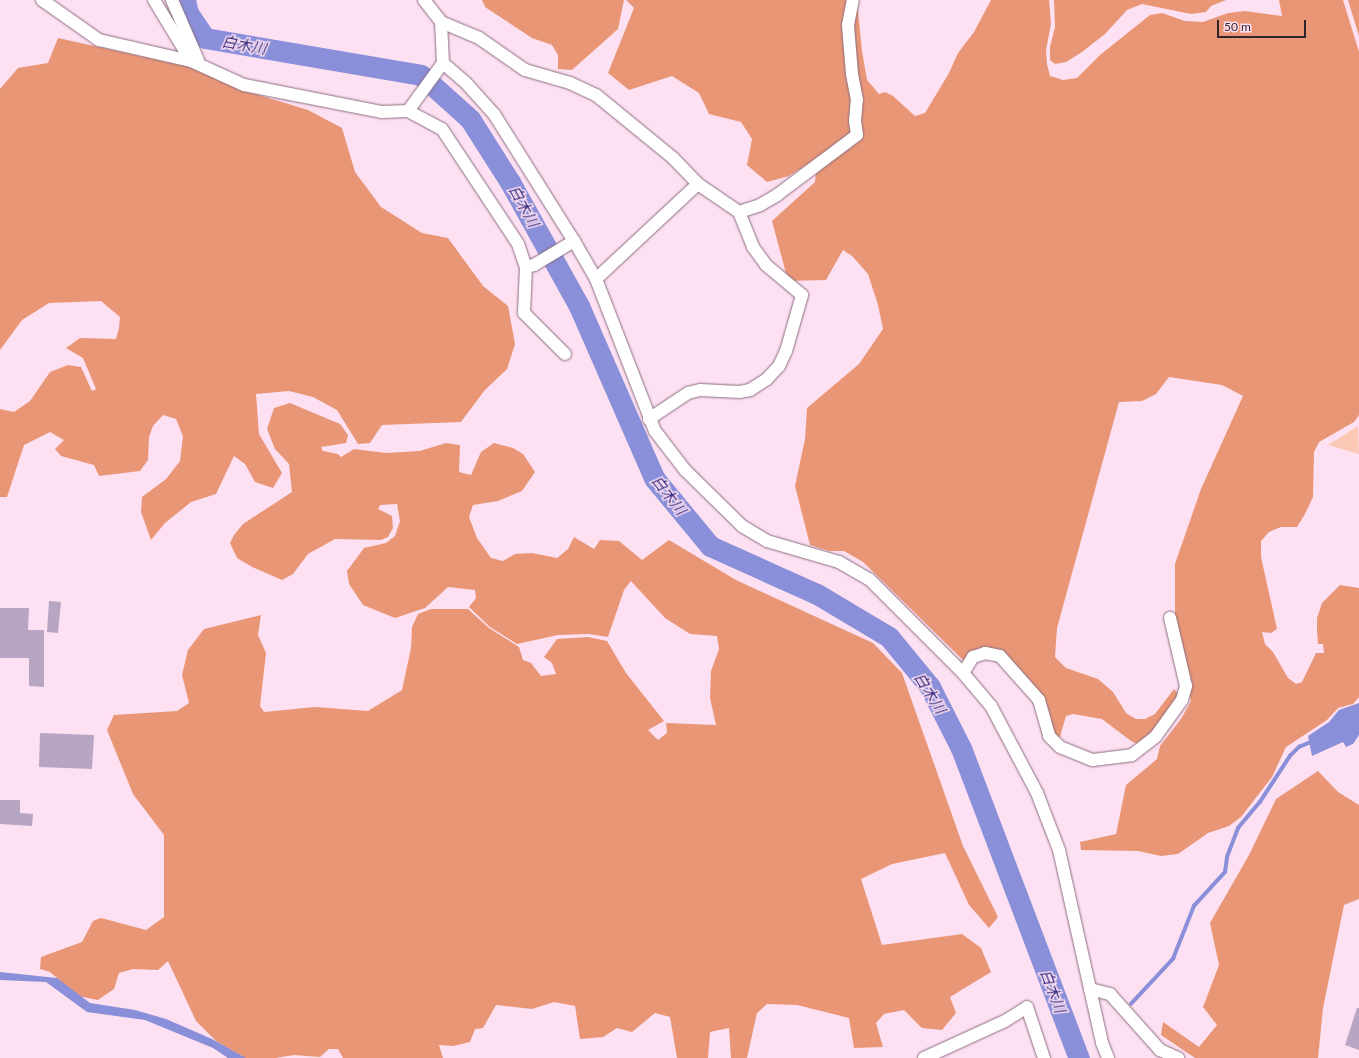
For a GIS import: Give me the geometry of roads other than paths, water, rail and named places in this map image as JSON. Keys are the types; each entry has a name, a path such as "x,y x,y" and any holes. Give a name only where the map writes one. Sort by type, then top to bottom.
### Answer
{"street":[{"path":"42,0 99,40 196,63 244,85 382,112 408,111 442,129 518,244 530,266 524,313 565,354"},
{"path":"154,0 196,63"},
{"path":"172,0 196,63"},
{"path":"424,0 440,22 479,38 525,70 570,83 596,95 673,158 698,184 739,212 754,247 766,265 802,296 786,351 778,366 767,379 750,390 688,393 650,419"},
{"path":"739,212 760,205 777,195 857,135 855,121 858,100 852,74 848,24 853,0"},
{"path":"408,111 440,68 440,22"},
{"path":"440,68 466,83 494,114 574,241 596,279 655,431 685,470 742,526 767,541 839,562 869,579 963,673 991,706 1037,793 1052,828 1059,850 1102,1043 1108,1058"},
{"path":"596,279 698,184"},
{"path":"530,266 574,241"},
{"path":"963,673 973,657 985,652 1000,656 1039,700 1049,736 1060,747 1093,760 1132,755 1156,736 1182,700 1186,686 1170,618"},
{"path":"1090,989 1110,994 1160,1050 1178,1058"},
{"path":"924,1058 1005,1021 1027,1007 1044,1058"}],"water":[{"path":"1359,703 1359,735 1353,744 1346,747 1343,742 1312,756 1308,736 1329,722 1339,710"},
{"path":"0,972 57,978 90,1003 135,1010 166,1019 212,1039 246,1058 228,1058 213,1048 145,1020 87,1012 46,982 0,980"}],"waterway":[{"name":"白木川","path":"185,0 188,13 205,38 421,75 470,119 510,182 579,306 654,478 710,546 817,594 889,637 930,687 961,748 1079,1058"},
{"path":"1131,1004 1173,959 1194,906 1225,872 1227,857 1238,828 1260,802 1290,756 1299,747 1313,741"}]}
